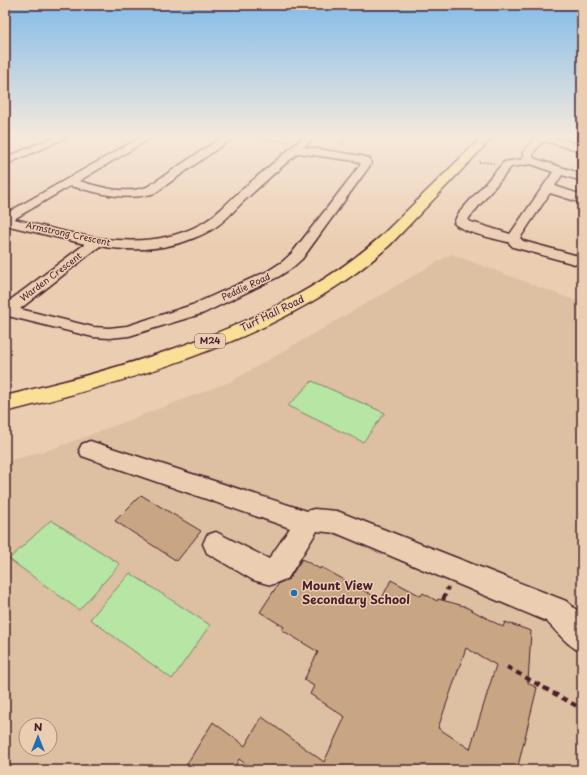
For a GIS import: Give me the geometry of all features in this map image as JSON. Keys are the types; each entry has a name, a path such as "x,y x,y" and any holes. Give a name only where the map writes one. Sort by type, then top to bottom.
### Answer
{"main road":[{"name":"Turf Hall Road","path":"5,404 86,383 187,350 254,322 309,294 344,273 372,252 453,172"}],"street":[{"path":"5,220 84,172"},
{"path":"66,182 123,194 142,194 151,190 177,172"},
{"name":"Armstrong Crescent","path":"5,220 97,242 148,244 172,240 196,232 211,223 266,172"},
{"name":"Peddie Road","path":"6,312 93,332 117,332 159,322 198,309 273,274 287,265 297,256 360,172"},
{"path":"501,172 463,217 461,223 513,239 518,244 582,262"},
{"path":"513,239 558,172"},
{"path":"563,172 582,178"},
{"path":"548,188 582,199"},
{"name":"Warden Crescent","path":"6,312 97,242"},
{"path":"90,450 308,523"},
{"path":"216,544 263,571 272,572 278,569 308,523 314,520 337,522 556,611 566,619 582,637"}],"path":[{"path":"507,667 582,709"}],"shaded area":[{"name":"Mount View Secondary School","path":"451,254 582,303 582,770 5,770 5,462 58,447 232,381"}],"green space":[{"path":"312,381 385,413 363,442 288,406"},
{"path":"51,520 120,564 79,610 9,559"},
{"path":"130,573 210,625 172,679 90,619"}],"building":[{"path":"141,495 201,531 177,561 115,521"},
{"path":"302,559 320,569 321,567 381,600 391,580 421,596 423,593 437,601 438,599 464,606 503,627 505,622 531,631 528,683 537,688 517,770 253,770 239,759 233,770 183,770 213,722 245,746 262,717 324,762 345,717 310,694 314,686 304,680 318,652 282,630 284,627 260,612 279,583 289,579","holes":["466,648 496,665 470,749 438,728"]}],"place":[{"name":"Mount View Secondary School","path":"294,593"}]}
